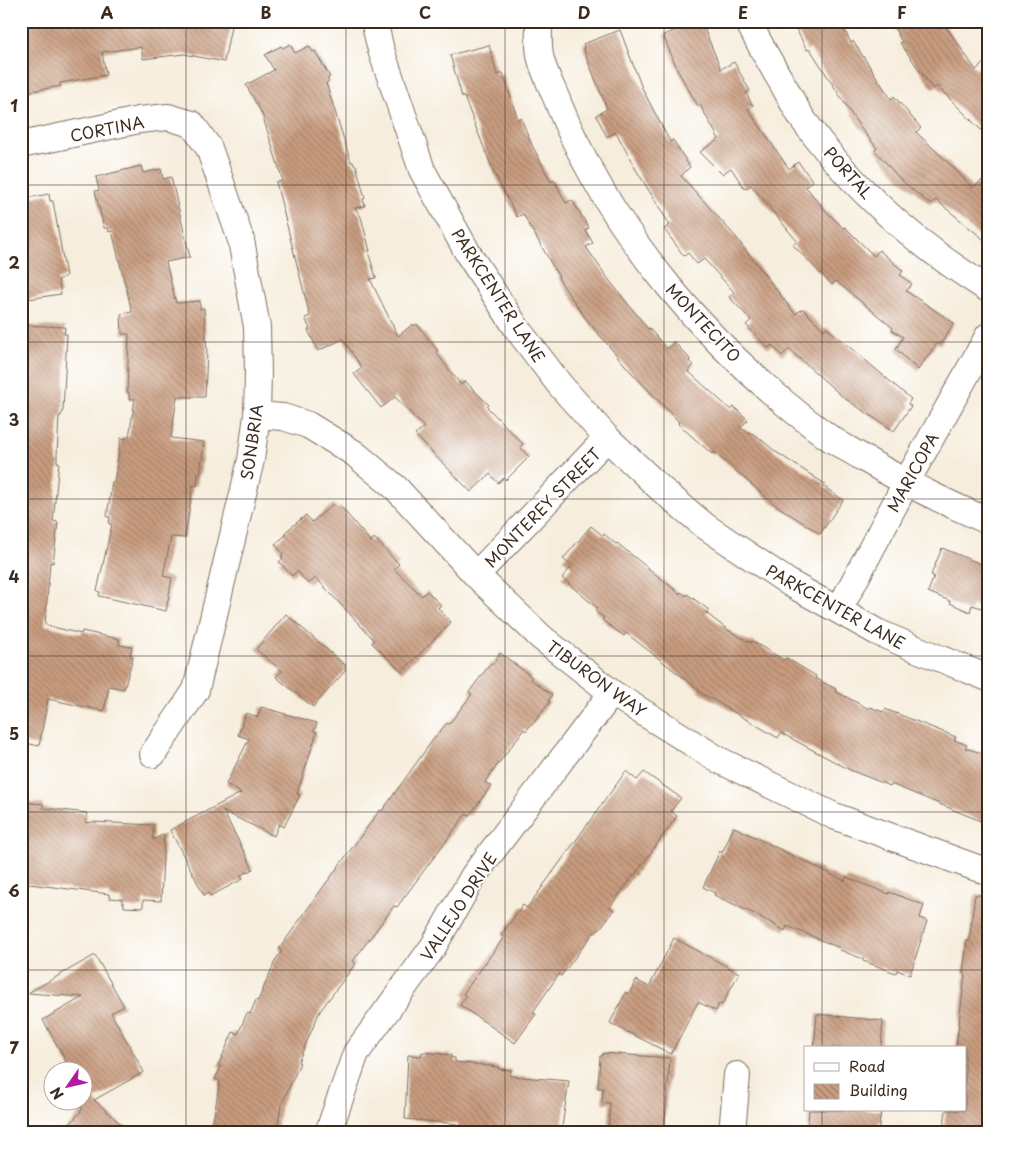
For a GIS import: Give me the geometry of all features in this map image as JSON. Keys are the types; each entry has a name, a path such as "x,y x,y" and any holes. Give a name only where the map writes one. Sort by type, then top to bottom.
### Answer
{"street":[{"name":"PARKCENTER LANE","path":"374,21 381,50 422,170 465,246 518,330 560,385 607,438 662,490 705,526 791,584 878,632 988,678"},
{"name":"MONTECITO","path":"539,21 540,56 566,120 597,184 647,258 679,299 716,339 780,400 826,436 906,483 988,521"},
{"name":"PORTAL","path":"748,21 803,120 847,174 885,212 923,245 988,289"},
{"name":"CORTINA","path":"21,145 139,120 168,117 192,124"},
{"name":"SONBRIA","path":"153,754 196,690 251,460 257,415 257,327 241,240 209,148 192,124"},
{"name":"MARICOPA","path":"839,610 906,483 988,336"},
{"name":"TIBURON WAY","path":"257,415 283,417 308,425 354,453 396,488 476,575 542,638 612,693 719,760 834,816 988,872"},
{"name":"MONTEREY STREET","path":"476,575 607,438"},
{"name":"VALLEJO DRIVE","path":"328,1133 356,1053 433,947 474,875 554,772 612,693"},
{"path":"732,1133 737,1075"}],"building":[{"path":"21,21 232,21 224,62 184,54 143,59 141,47 102,52 106,75 60,83 61,86 26,92 21,72"},
{"path":"687,21 701,21 721,69 734,62 750,91 746,93 753,106 748,109 789,169 798,162 813,181 806,187 825,210 874,256 879,250 903,271 900,275 912,284 906,291 954,323 940,345 937,343 918,370 896,349 903,337 892,330 893,328 836,281 832,285 793,245 797,241 751,185 745,189 731,168 722,174 700,152 719,139 679,73 663,35 677,30 676,26"},
{"path":"792,21 840,21 851,43 853,41 891,99 894,96 921,128 916,132 972,188 988,176 988,243 936,200 930,204 900,179 875,150 877,148 859,126 810,49 807,50"},
{"path":"891,21 942,21 976,70 988,59 988,137 937,86 933,89 900,43 902,42"},
{"path":"620,30 642,88 670,142 673,140 690,167 681,176 735,236 795,314 803,309 824,330 826,327 911,399 908,404 911,406 894,431 844,398 789,349 782,356 772,345 768,348 746,325 751,320 729,297 734,292 704,259 697,264 688,253 684,256 664,229 670,225 635,168 616,132 607,137 596,115 607,109 583,44"},
{"path":"290,44 295,53 309,46 313,52 315,51 330,77 326,83 351,162 356,165 365,198 363,199 365,206 355,208 361,217 376,278 370,279 398,336 413,324 414,326 417,324 461,385 465,381 523,444 520,447 529,457 506,480 504,478 498,483 490,474 471,492 415,435 424,427 395,397 381,408 354,374 362,368 343,339 318,351 308,330 310,329 305,318 310,316 276,182 283,181 262,114 246,85 274,70 265,55 281,46 283,48"},
{"path":"489,45 497,75 503,73 518,120 521,118 531,143 551,182 554,180 566,203 572,200 589,228 585,230 593,243 586,247 609,280 648,329 667,349 674,342 690,359 689,361 694,365 688,371 731,410 734,407 748,420 740,428 757,436 776,452 825,484 823,486 843,500 820,534 774,504 714,452 712,454 678,424 679,422 630,371 586,319 558,278 523,214 517,217 494,173 464,97 462,97 450,55"},
{"path":"141,166 143,173 161,169 163,179 171,177 190,257 166,262 176,303 200,301 200,309 204,308 207,351 205,397 177,397 171,438 204,442 200,475 198,474 197,486 193,485 185,538 171,537 163,576 172,578 166,611 99,596 100,592 97,591 112,524 109,524 110,517 107,517 112,482 114,482 121,438 126,439 126,437 129,437 135,399 129,399 129,392 127,392 129,334 122,334 121,314 132,312 112,231 109,232 108,228 104,228 95,191 99,190 96,177"},
{"path":"49,194 50,201 53,201 66,276 58,280 61,294 21,300 21,199"},
{"path":"21,325 65,327 64,334 67,334 63,411 61,416 59,416 57,462 59,462 53,521 58,522 53,563 50,562 45,625 81,634 82,631 119,639 119,645 132,647 130,656 133,657 124,689 109,686 104,711 48,699 39,746 21,742"},
{"path":"333,504 338,509 341,507 371,542 374,538 399,564 394,569 422,596 427,591 441,605 438,608 451,622 402,672 372,643 374,640 316,578 308,584 297,571 292,576 279,562 283,558 281,556 283,554 275,544 286,535 284,533 306,515 312,522"},
{"path":"591,526 603,536 604,534 617,543 680,594 681,592 686,596 687,594 709,610 706,613 728,630 751,643 752,641 784,660 786,658 816,676 815,678 836,689 835,691 869,709 870,707 883,712 885,709 956,737 954,740 967,745 965,748 988,755 988,824 891,784 890,786 850,770 781,733 778,738 698,691 626,633 624,636 602,620 604,618 595,611 597,608 562,578 572,566 563,559"},
{"path":"942,548 988,567 988,610 972,605 970,612 928,592 934,576 931,575"},
{"path":"286,614 346,666 344,668 346,670 313,707 276,677 282,671 256,649"},
{"path":"500,653 552,695 548,701 550,702 533,724 526,731 524,729 485,782 491,786 469,816 466,814 397,907 394,906 353,961 356,963 320,1011 281,1106 276,1133 211,1133 220,1081 215,1079 221,1067 218,1066 233,1032 238,1034 247,1013 250,1014 256,1000 258,1001 276,959 282,951 279,949 380,810 382,811 432,741 447,723 449,724 472,694 469,692"},
{"path":"261,707 317,723 314,731 317,732 297,794 300,795 284,827 279,824 274,836 223,811 253,869 241,875 243,879 210,896 208,893 204,895 170,830 241,793 226,784 249,739 238,735 246,713 258,717"},
{"path":"626,771 637,780 644,772 681,798 671,811 677,816 610,907 614,910 602,926 594,932 561,976 559,974 533,1012 536,1014 515,1043 460,1005 466,996 463,994 504,937 501,935 523,905 527,908"},
{"path":"21,802 43,804 43,808 87,813 86,823 153,825 153,840 164,834 161,901 143,900 143,908 124,907 122,899 109,898 109,894 21,883"},
{"path":"734,827 845,881 846,877 924,905 920,918 927,921 910,975 897,970 896,973 863,961 863,959 840,950 840,948 787,926 785,931 759,916 714,895 715,893 703,887"},
{"path":"975,895 988,895 988,1133 943,1133 946,1112 966,1112 966,1046 956,1046 965,974 963,973 967,941 969,941"},
{"path":"674,938 739,973 722,1005 719,1004 716,1011 698,1002 671,1054 610,1023 626,992 629,994 636,980 649,987"},
{"path":"95,955 124,1006 111,1013 144,1072 94,1100 131,1133 62,1133 80,1112 92,1112 92,1062 66,1062 43,1020 83,997 28,993"},
{"path":"817,1014 883,1021 881,1046 814,1046"},
{"path":"422,1052 451,1055 450,1057 455,1058 455,1062 511,1070 510,1076 569,1081 561,1133 457,1133 458,1124 405,1119 408,1055 421,1056"},
{"path":"603,1053 670,1058 664,1133 608,1133 610,1103 602,1103 603,1088 598,1088 600,1056"},
{"path":"809,1112 881,1112 878,1133 807,1133"}]}
